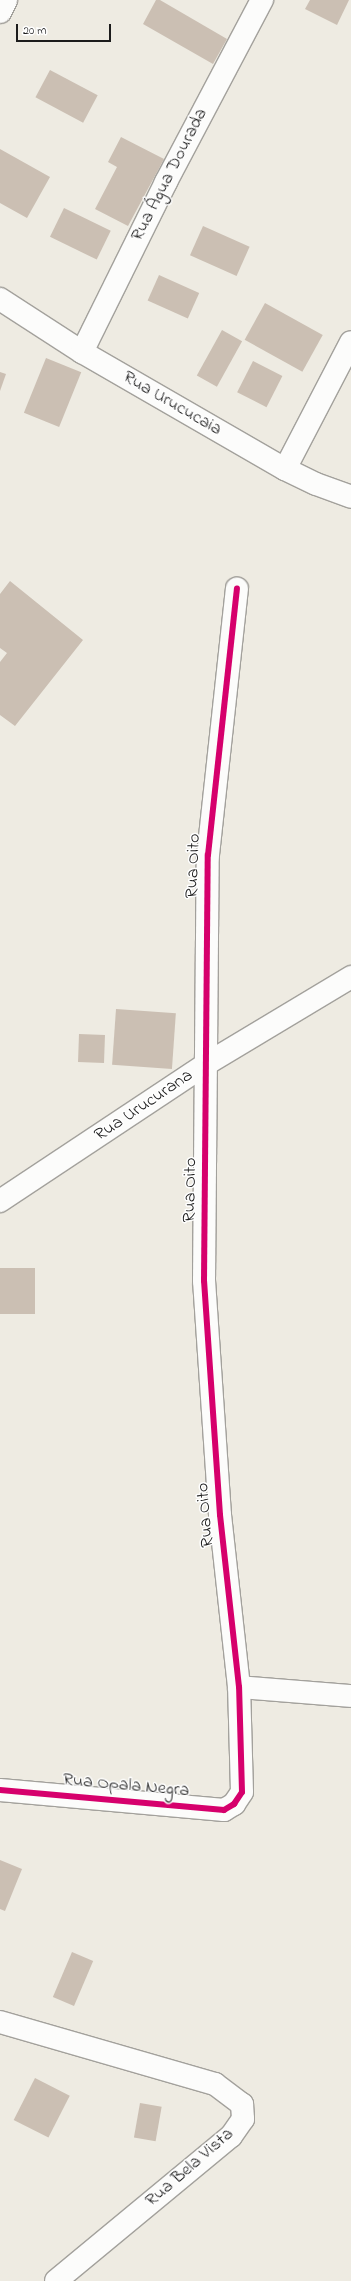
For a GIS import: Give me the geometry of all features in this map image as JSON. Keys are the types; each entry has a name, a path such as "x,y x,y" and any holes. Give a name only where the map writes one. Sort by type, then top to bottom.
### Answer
{"street":[{"path":"0,12 6,0"},
{"name":"Rua Água Dourada","path":"82,352 166,182 262,0"},
{"name":"Rua Urucucaia","path":"0,299 82,352 285,468 316,484 351,497"},
{"path":"285,468 351,342"},
{"name":"Rua Oito","path":"236,589 208,855 208,1063 204,1281 220,1515 240,1687 242,1792"},
{"name":"Rua Urucurana","path":"0,1201 208,1063 351,977"},
{"path":"240,1687 351,1696"},
{"name":"Rua Opala Negra","path":"0,1790 224,1810 234,1804 242,1792"},
{"name":"Rua Bela Vista","path":"0,2022 215,2084 242,2104 243,2119 231,2136 56,2281"}],"building":[{"path":"156,0 160,0 227,39 213,64 143,24"},
{"path":"310,0 349,0 337,25 305,9"},
{"path":"50,70 98,95 83,123 35,97"},
{"path":"121,137 164,159 128,226 95,209 117,167 108,162"},
{"path":"0,149 50,177 27,218 0,203"},
{"path":"64,208 111,231 97,260 50,237"},
{"path":"203,226 250,247 237,276 190,255"},
{"path":"159,275 199,293 188,318 148,301"},
{"path":"265,303 323,335 302,372 245,340"},
{"path":"222,330 242,341 217,387 197,375"},
{"path":"46,358 81,372 59,427 24,413"},
{"path":"253,361 282,376 267,407 237,392"},
{"path":"0,372 6,374 0,391"},
{"path":"10,581 83,640 15,726 0,715 0,662 7,653 0,648 0,594"},
{"path":"116,1009 176,1013 172,1069 112,1065"},
{"path":"79,1034 105,1035 104,1063 78,1062"},
{"path":"0,1268 35,1268 35,1314 0,1314"},
{"path":"0,1860 22,1869 5,1911 0,1909"},
{"path":"72,1952 93,1961 74,2006 53,1997"},
{"path":"35,2078 70,2096 48,2138 14,2120"},
{"path":"140,2103 162,2107 156,2141 134,2137"}],"cycle path":[{"path":"0,1790 224,1810 234,1804 242,1792 239,1687 220,1515 204,1281 208,855 237,589"}]}
